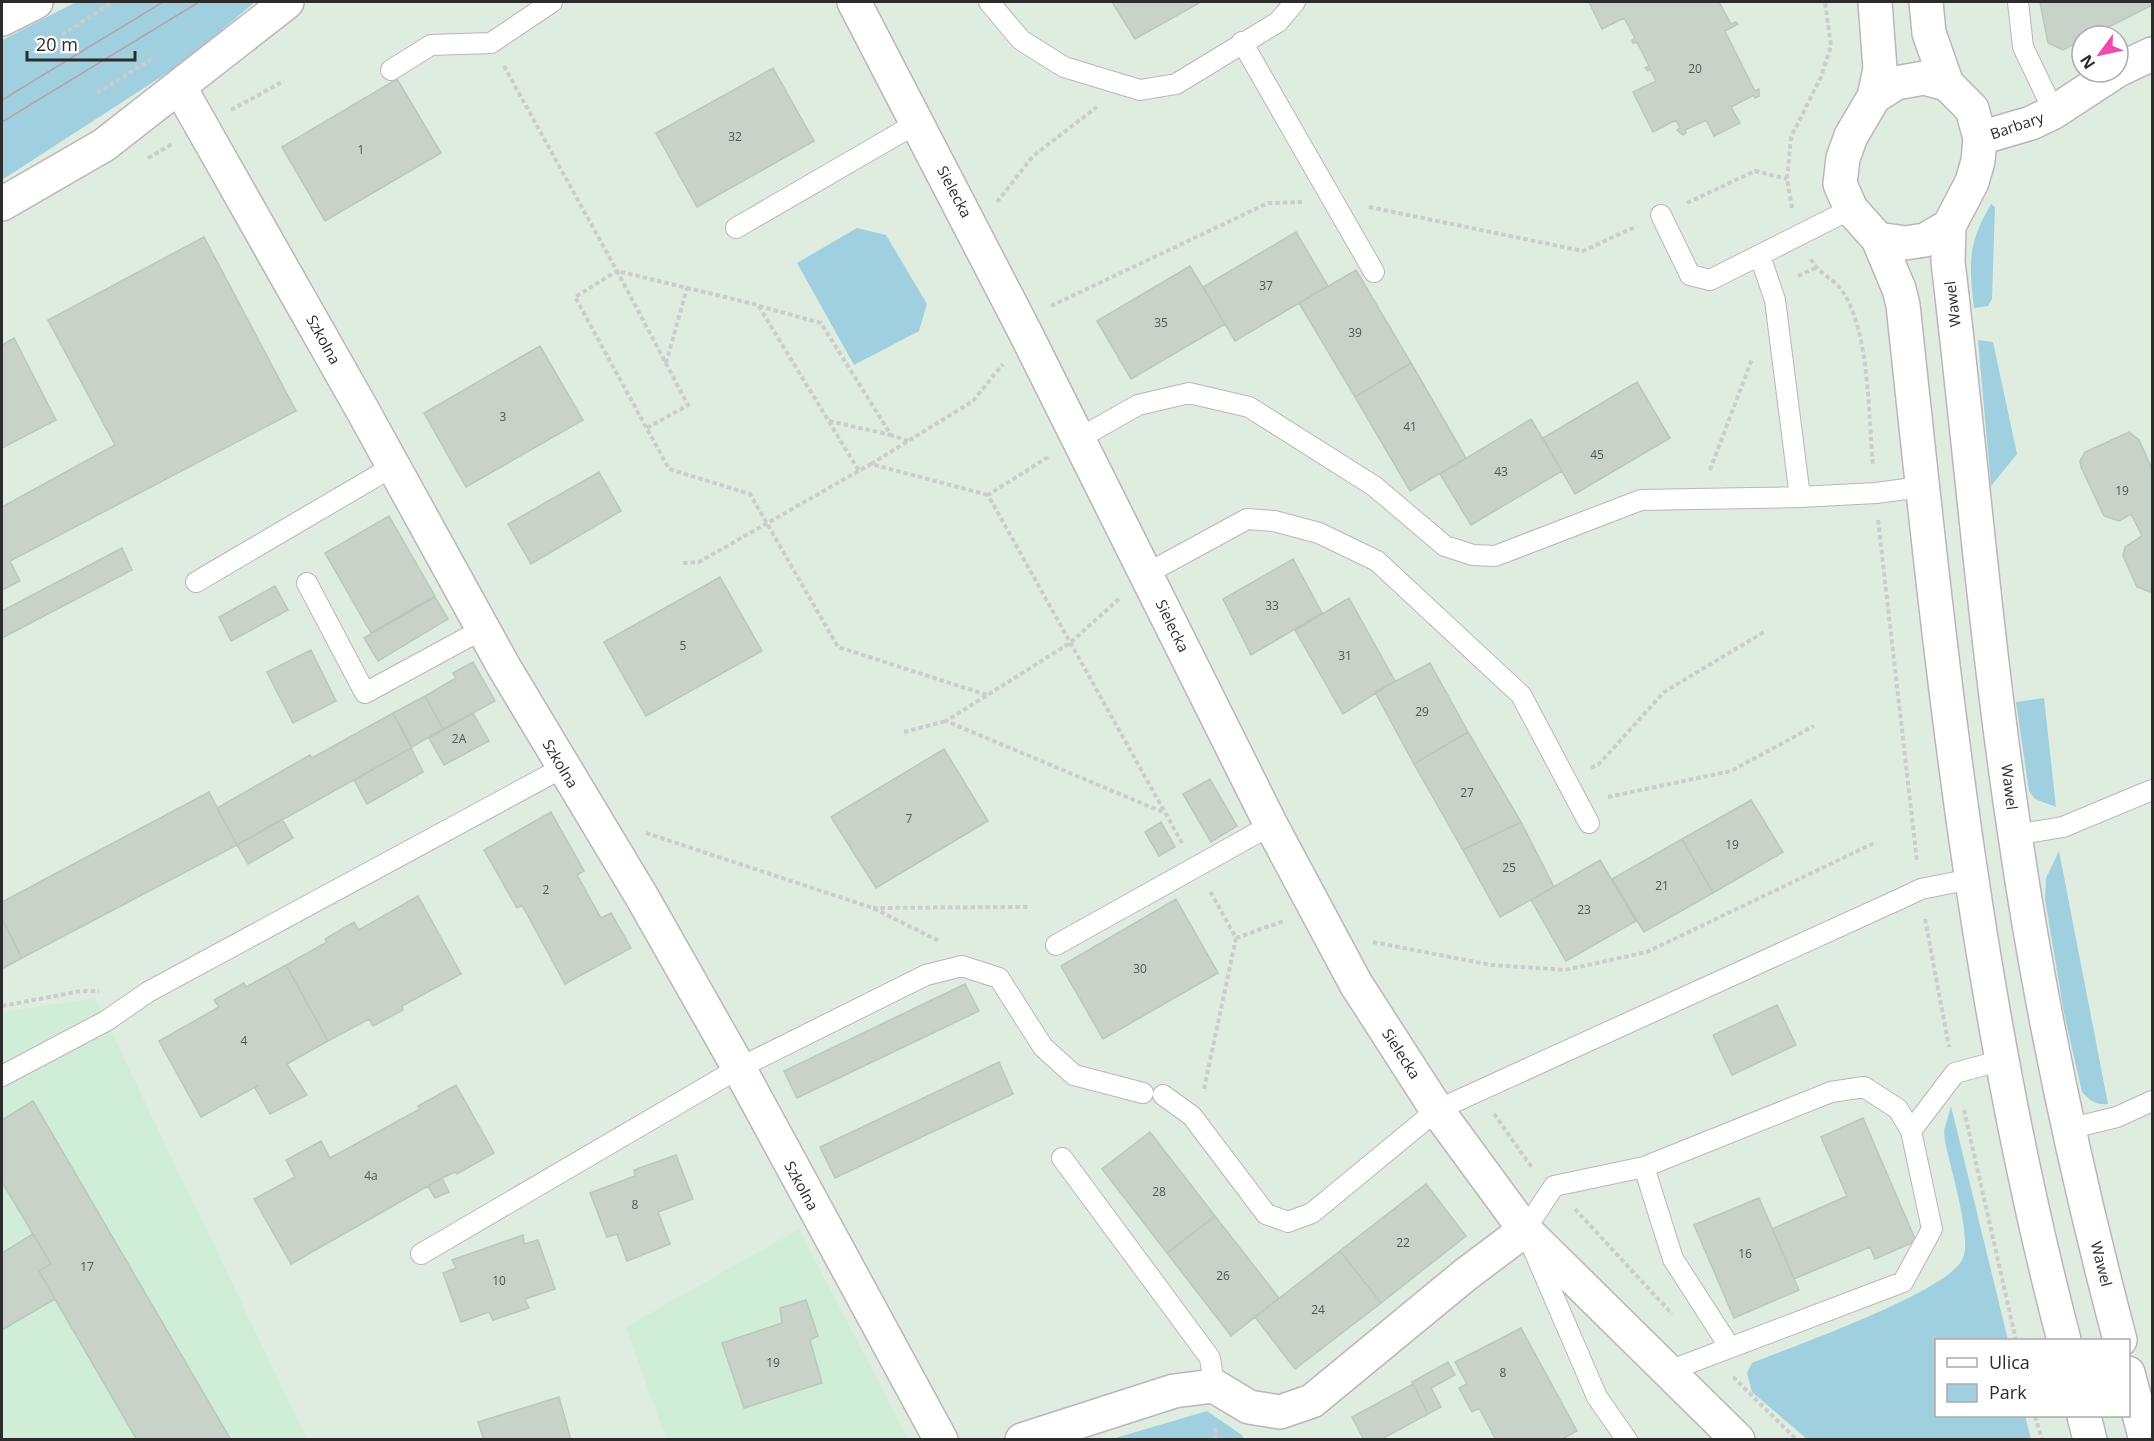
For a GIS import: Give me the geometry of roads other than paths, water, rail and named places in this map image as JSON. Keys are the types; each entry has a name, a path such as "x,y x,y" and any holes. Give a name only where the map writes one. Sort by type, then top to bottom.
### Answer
{"street":[{"path":"2,19 36,2"},
{"path":"2,204 104,145 180,88 287,2"},
{"name":"Sielecka","path":"854,2 970,223 1271,825 1356,984 1437,1110 1525,1230 1666,1372 1738,1440"},
{"path":"1875,2 1880,69 1874,97 1851,136 1843,158 1840,184 1851,209 1878,239 1899,289 1903,305 1921,487 1971,879 2031,1201 2064,1339"},
{"path":"1878,239 1905,243 1925,240 1949,226 1972,182 1978,161 1980,138 1972,109 1947,84 1929,33 1926,2"},
{"name":"Barbary","path":"2130,64 2152,54"},
{"path":"1874,97 1896,82 1924,78 1947,84"},
{"name":"Barbary","path":"1980,138 2031,123 2054,112 2096,84"},
{"name":"Szkolna","path":"180,88 562,768 642,897 739,1068 941,1440"},
{"name":"Wawel","path":"1949,226 1948,262 1977,543 2015,835 2050,1043 2068,1129 2120,1339"},
{"path":"1022,1440 1174,1391 1214,1386 1249,1407 1280,1412 1312,1401 1465,1275 1525,1230"},
{"path":"2130,1380 2146,1440"},
{"path":"2084,1417 2090,1440"}],"lane":[{"path":"391,70 431,45 491,43 552,2"},
{"path":"989,2 1021,40 1064,67 1140,90 1176,84 1278,22 1295,2"},
{"path":"2018,2 2023,46 2054,112"},
{"path":"1242,42 1335,200 1374,272"},
{"path":"736,228 917,123"},
{"path":"1661,215 1690,275 1710,280 1851,209"},
{"path":"1761,256 1775,300 1800,497"},
{"path":"1078,438 1138,405 1189,393 1249,407 1374,486 1445,546 1473,555 1495,556 1641,500 1800,497 1875,493 1921,487"},
{"path":"196,582 393,467"},
{"path":"1146,574 1246,519 1274,521 1320,533 1377,561 1521,695 1589,823"},
{"path":"307,584 365,693 483,629"},
{"path":"2,1076 106,1021 148,992 562,768"},
{"path":"2015,835 2064,827 2152,790"},
{"path":"1056,945 1271,825"},
{"path":"1164,1095 1192,1116 1266,1214 1288,1222 1312,1213 1437,1110 1921,889 1971,879"},
{"path":"422,1254 739,1068 926,975 962,966 999,978 1043,1047 1074,1075 1143,1093"},
{"path":"1911,1131 1955,1073 2003,1060"},
{"path":"1627,1440 1597,1397 1525,1230 1554,1186 1644,1167 1831,1092 1864,1087 1898,1109 1911,1131 1932,1228 1903,1282 1729,1346 1666,1372"},
{"path":"2068,1129 2117,1117 2152,1101"},
{"path":"1062,1158 1210,1358 1214,1386"},
{"path":"1644,1167 1673,1259 1729,1346"}],"tram line":[{"path":"2,100 163,2"},
{"path":"2,122 199,2"}]}
